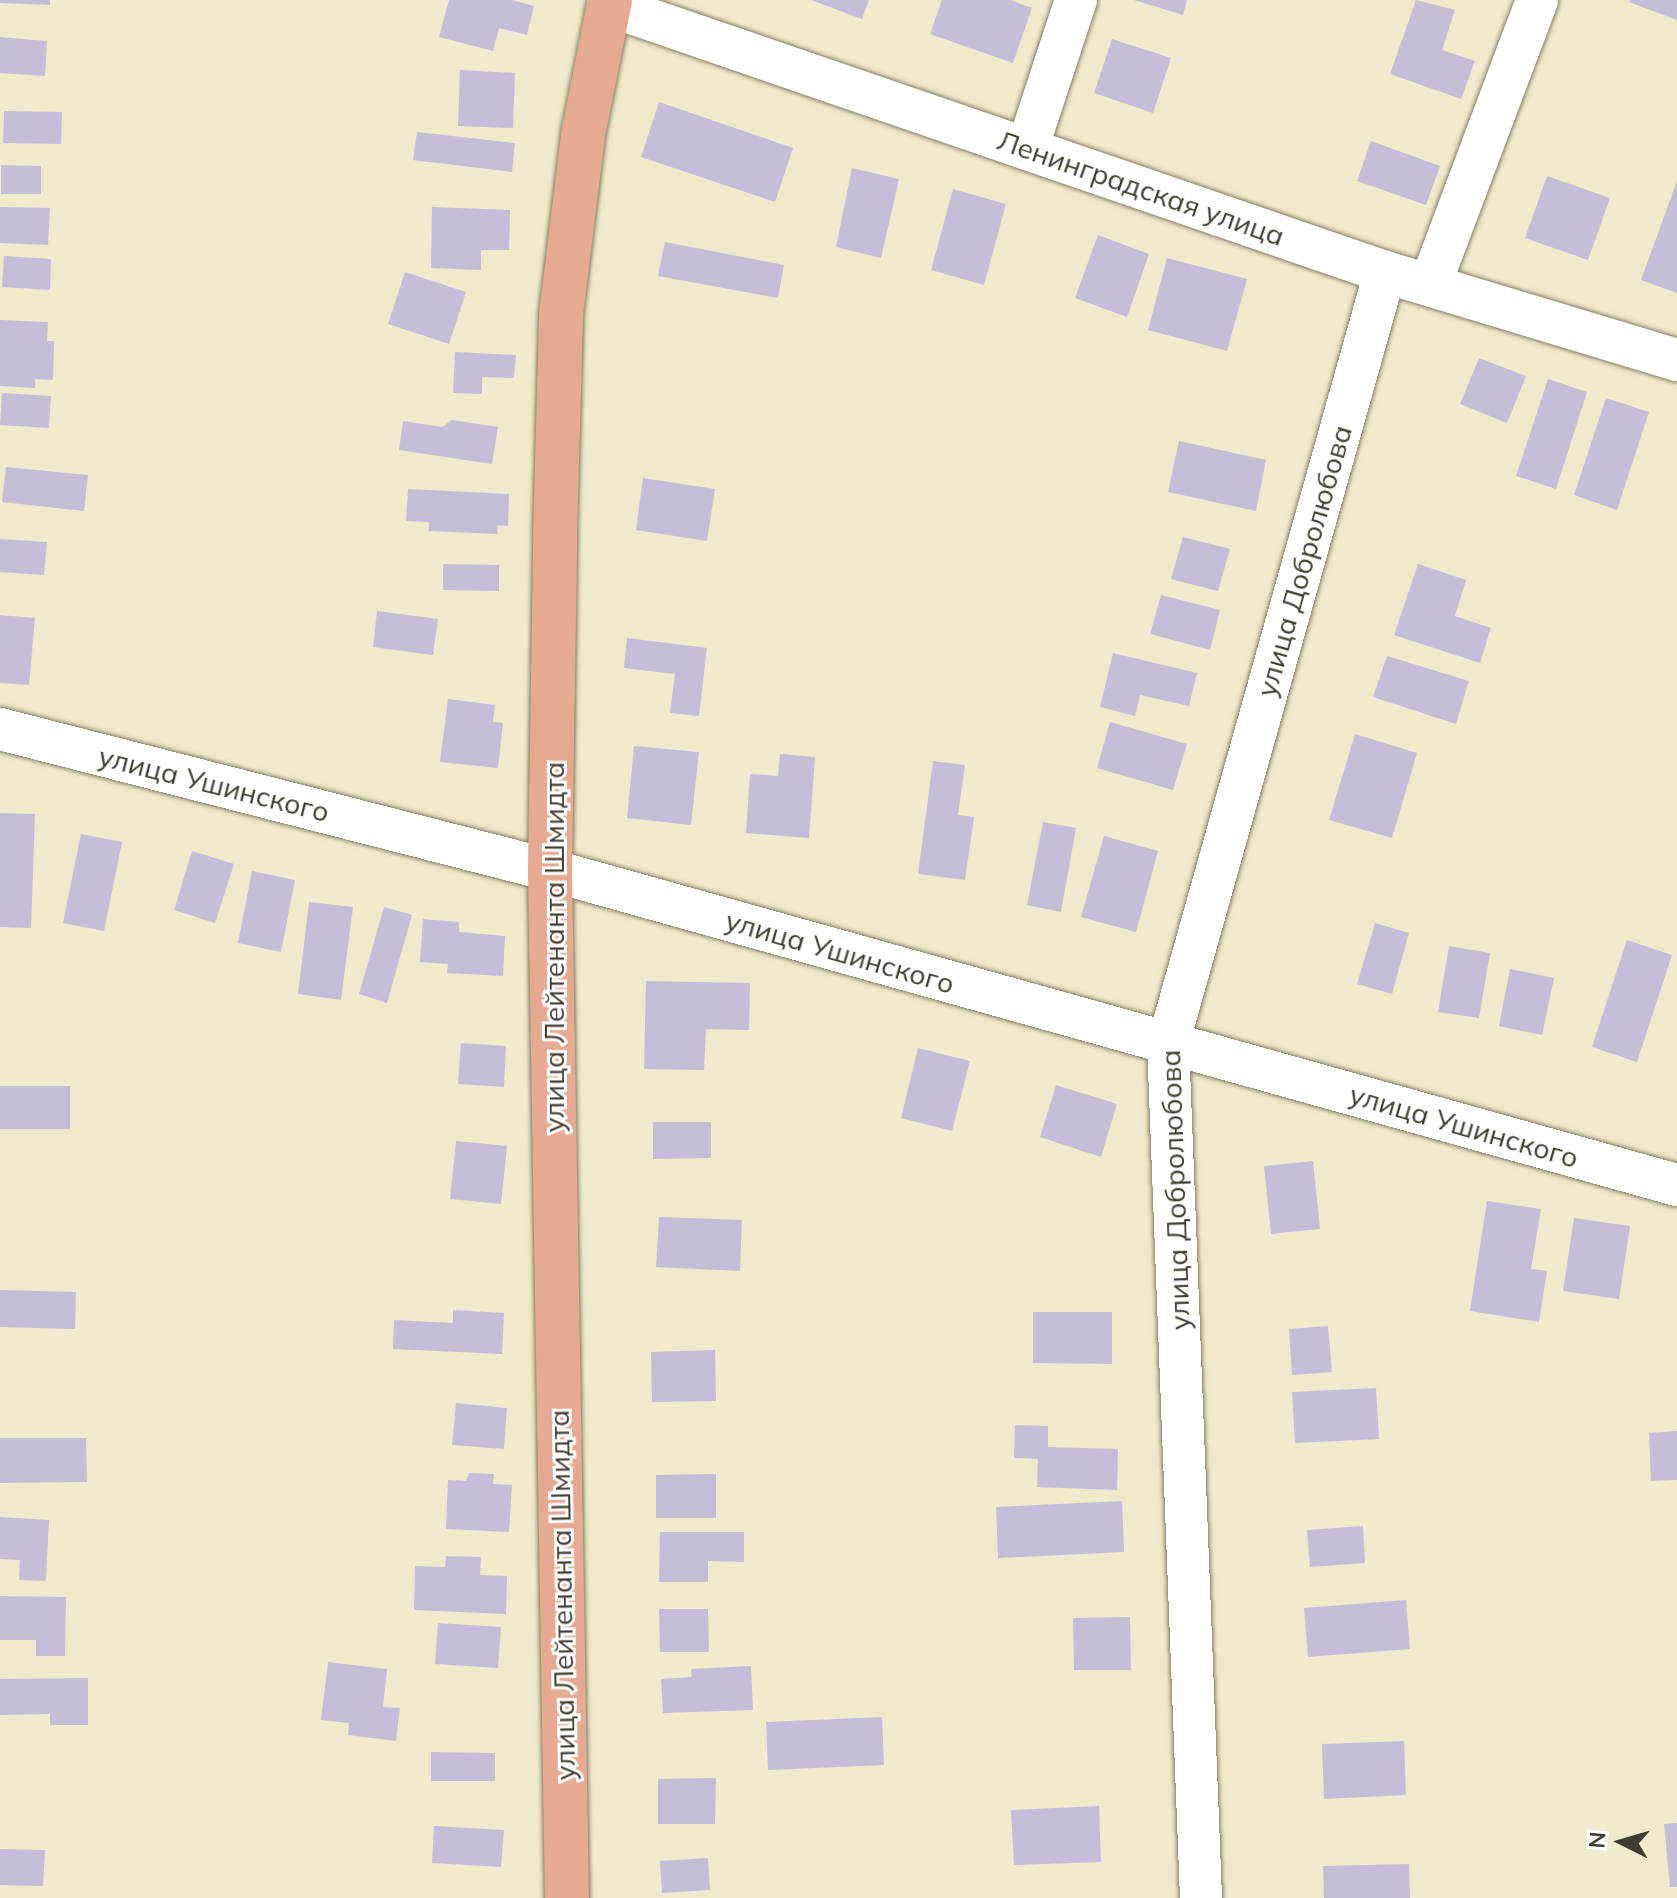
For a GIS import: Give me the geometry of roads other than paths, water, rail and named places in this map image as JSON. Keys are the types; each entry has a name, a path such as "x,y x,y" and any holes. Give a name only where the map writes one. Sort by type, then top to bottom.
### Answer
{"main road":[{"name":"улица Лейтенанта Шмидта","path":"567,1898 550,870 561,315 583,135 609,2"}],"street":[{"path":"1027,149 1076,0"},
{"path":"1430,285 1537,0"},
{"name":"Ленинградская улица","path":"609,2 1385,272 1677,360"},
{"name":"улица Добролюбова","path":"1201,1898 1168,1044 1385,272"},
{"name":"улица Ушинского","path":"0,729 550,870 1677,1185"}]}
